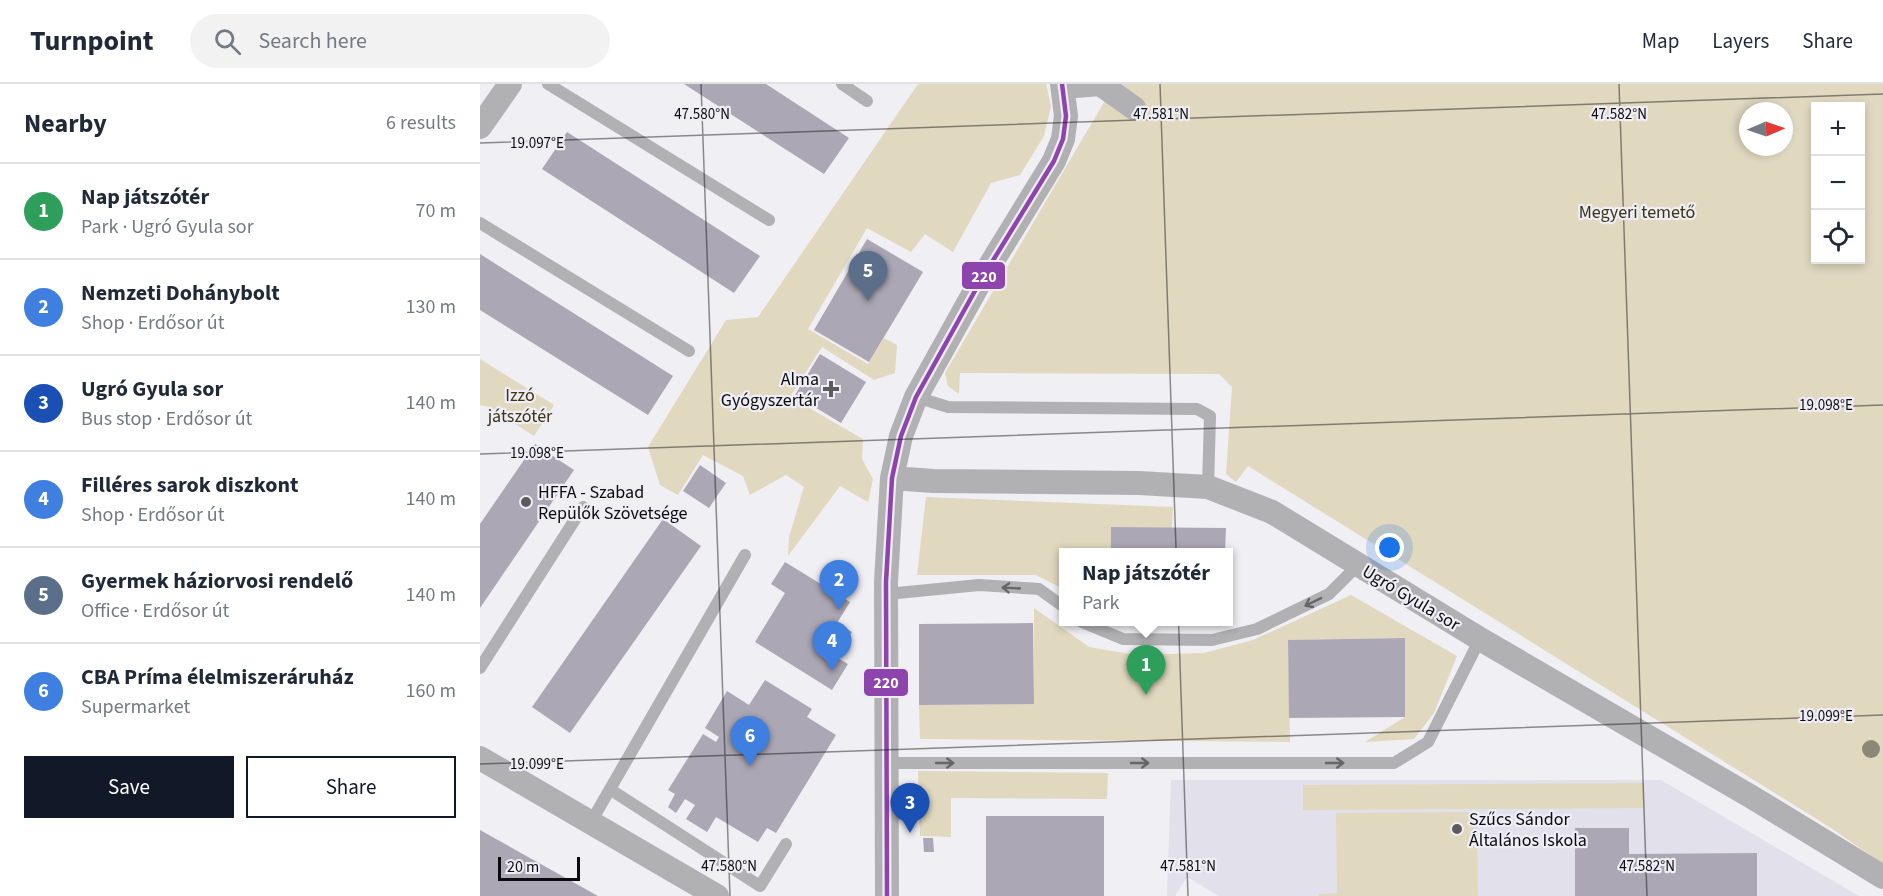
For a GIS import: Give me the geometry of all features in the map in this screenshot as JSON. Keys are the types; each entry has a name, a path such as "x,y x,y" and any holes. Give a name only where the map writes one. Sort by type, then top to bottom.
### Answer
{"street":[{"path":"480,127 510,84"},
{"path":"887,896 887,594 892,478 901,436 915,397 981,280 1054,161 1063,139 1066,116 1063,86 1100,84 1134,108"},
{"name":"Ugró Gyula sor","path":"892,478 933,481 1139,483 1208,487 1272,512 1480,639 1750,796 1883,877"},
{"path":"480,758 717,896"}],"lane":[{"path":"548,84 769,220"},
{"path":"842,84 867,101"},
{"path":"480,223 689,351"},
{"path":"915,397 948,408 1197,409 1210,416 1208,487"},
{"path":"480,668 583,507"},
{"path":"591,822 745,555"},
{"path":"1094,626 1123,639 1212,640 1257,629 1329,594 1358,565"},
{"path":"887,594 979,585 1039,589 1059,603"},
{"path":"887,763 1394,763 1428,742 1480,639"},
{"path":"611,790 760,886 786,844"}],"shaded area":[{"name":"Szűcs Sándor Általános Iskola","path":"1171,780 1661,780 1859,896 1219,896 1187,877 1175,896 1167,896"}],"green space":[{"path":"918,84 1046,84 1051,106 1044,136 1020,175 991,183 953,252 925,234 911,252 867,228 808,329 868,364 884,338 897,345 895,373 874,380 822,347 790,397 863,439 862,459 873,479 868,502 840,486 788,556 789,537 804,487 786,475 750,495 743,476 703,455 678,495 660,485 648,447 726,320 758,317"},
{"name":"Megyeri temető","path":"1118,84 1883,84 1883,864 1831,828 1248,466 1236,482 1226,474 1232,387 1219,374 960,373 959,394 948,386 945,373 1103,104"},
{"name":"Izzó játszótér","path":"480,359 554,405 534,436 489,407 480,405"},
{"path":"926,497 1173,507 1172,528 1111,527 1111,548 1059,548 1059,587 1036,575 917,575"},
{"path":"1351,595 1457,656 1434,713 1414,739 1365,742 1405,717 1404,638 1288,640 1290,742 920,739 919,705 1034,704 1034,608 1089,647 1136,655 1204,653 1253,640"},
{"path":"918,771 1108,773 1107,799 951,798 951,837 920,836"},
{"path":"1644,783 1644,808 1303,810 1303,785"},
{"path":"1477,812 1478,896 1319,896 1319,894 1337,893 1336,813"}],"building":[{"path":"684,84 766,84 849,138 824,174"},
{"path":"567,132 760,256 734,293 542,169"},
{"path":"867,239 923,272 869,362 814,330"},
{"path":"480,254 673,376 648,415 480,310"},
{"name":"Alma Gyógyszertár","path":"820,354 866,382 841,423 795,395"},
{"path":"535,444 574,470 480,608 480,524"},
{"path":"700,465 726,483 709,508 683,491"},
{"path":"663,519 701,546 570,733 532,707"},
{"path":"1111,527 1226,528 1225,548 1111,548"},
{"path":"785,562 850,602 837,623 852,632 836,657 848,664 832,690 755,642 785,593 771,584"},
{"path":"1033,623 1034,704 919,705 919,624"},
{"path":"1405,638 1405,717 1289,718 1288,640"},
{"path":"765,680 812,709 807,717 836,735 776,833 767,828 758,842 716,817 707,832 686,819 695,805 685,799 676,813 668,807 675,794 668,790 703,734 716,742 719,737 705,728 727,691 749,705"},
{"path":"986,816 1104,816 1104,896 986,896"},
{"path":"1575,828 1629,828 1629,854 1757,853 1757,896 1575,896"},
{"path":"480,830 598,896 480,896"},
{"path":"923,838 933,838 934,852 924,852"}],"transit line":[{"name":"220","path":"887,896 886,582 892,478 901,436 916,397 981,280 1054,161 1063,139 1066,116 1062,84"}],"place":[{"name":"Gyermek háziorvosi rendelő","path":"868,301"},
{"name":"Alma Gyógyszertár","path":"831,389"},
{"name":"HFFA - Szabad Repülők Szövetsége","path":"526,502"},
{"name":"Nemzeti Dohánybolt","path":"839,610"},
{"name":"Filléres sarok diszkont","path":"832,671"},
{"name":"Nap játszótér","path":"1146,695"},
{"name":"CBA Príma élelmiszeráruház","path":"750,766"},
{"name":"Szűcs Sándor Általános Iskola","path":"1457,829"},
{"name":"Ugró Gyula sor","path":"910,833"}]}
